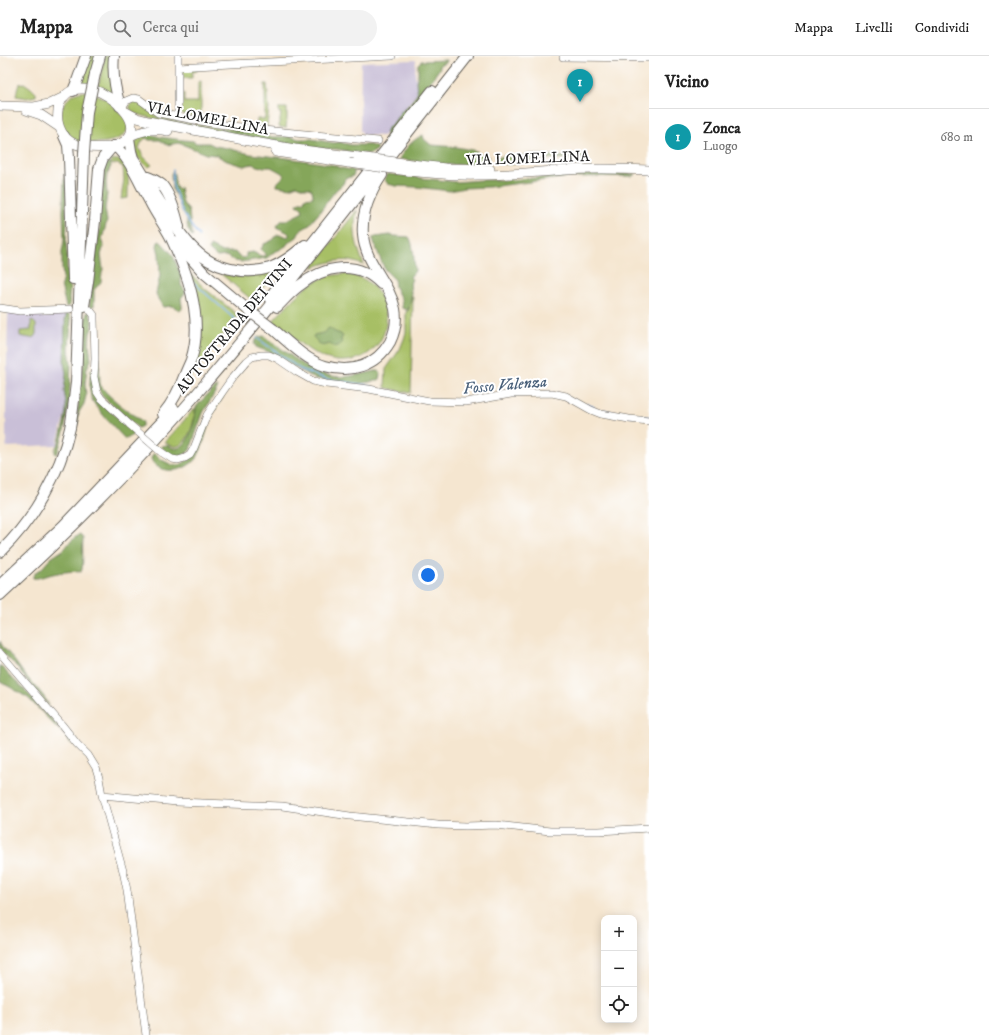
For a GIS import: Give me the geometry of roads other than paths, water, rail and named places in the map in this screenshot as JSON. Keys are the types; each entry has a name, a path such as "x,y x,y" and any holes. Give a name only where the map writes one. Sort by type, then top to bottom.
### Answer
{"highway":[{"path":"73,90 86,56"},
{"path":"0,552 21,530 41,500 59,464 70,428 74,406 87,112 100,56"},
{"path":"114,56 114,88 122,108"},
{"name":"AUTOSTRADA DEI VINI","path":"0,585 63,526 188,394 250,321 459,56"},
{"name":"AUTOSTRADA DEI VINI","path":"0,595 44,555 114,484 205,385 309,260 468,56"},
{"path":"170,237 204,273 248,310 313,360 324,365 345,369 366,365 378,358 385,350 392,337 395,327 395,315 393,302 390,295 365,247 363,222 366,207 371,194 413,127"},
{"path":"62,132 68,145 74,316 78,320"},
{"path":"130,137 131,151 134,158 172,221 188,255"},
{"path":"63,526 96,487 168,408 180,386 191,359 195,337 193,300 184,267 170,237 131,167 123,154 114,146 100,164 98,169 95,221 88,282 82,314 78,320"},
{"path":"100,164 107,158 116,156 125,160 131,167"},
{"path":"145,176 152,178 162,186 175,210 181,233"},
{"path":"172,221 195,250 208,260 225,268 252,272 269,268 282,262 308,243 346,197 357,187"},
{"path":"205,385 254,334 277,307 298,286 310,278 336,268 347,268 366,272 374,277 390,295"}],"main road":[{"path":"11,107 41,115 73,142 82,146 114,146 130,137 132,128 128,116 122,108 110,98 93,90 82,89 73,90 60,102 58,120 62,132"},
{"path":"0,106 42,106 64,97"},
{"name":"VIA LOMELLINA","path":"122,108 137,118 148,122 295,149 358,157 443,174 477,176 591,169 649,170"},
{"name":"VIA LOMELLINA","path":"130,137 144,130 164,130 292,155 350,163 410,167 480,169 589,163 649,164"}],"street":[{"path":"178,56 178,117"},
{"path":"178,67 392,56"},
{"path":"563,57 649,58"},
{"path":"122,108 128,99 136,98 158,114 263,130 378,141"},
{"path":"0,308 20,311 70,310"},
{"path":"90,310 94,315 94,377 97,392 101,398 161,452 172,459 178,460 190,455 207,415 233,377 252,356 261,355 269,355 313,381 326,384 369,388 429,401 466,402 511,394 552,393 566,396 600,414 649,421"},
{"path":"0,653 88,755 96,768 127,890 146,1035"},
{"path":"102,795 177,802 282,806 350,816 438,825 496,825 550,831 599,831 649,828"}],"waterway":[{"path":"173,170 172,183 181,208 187,220 199,236"},
{"name":"Fosso Valenza","path":"193,282 239,323"},
{"name":"Fosso Valenza","path":"257,338 300,369 326,379 371,386"},
{"name":"Fosso Valenza","path":"587,404 594,407"},
{"name":"Fosso Valenza","path":"604,410 618,414"},
{"name":"Fosso Valenza","path":"626,415 649,417"}],"place":[{"name":"Zonca","path":"580,102"}]}
